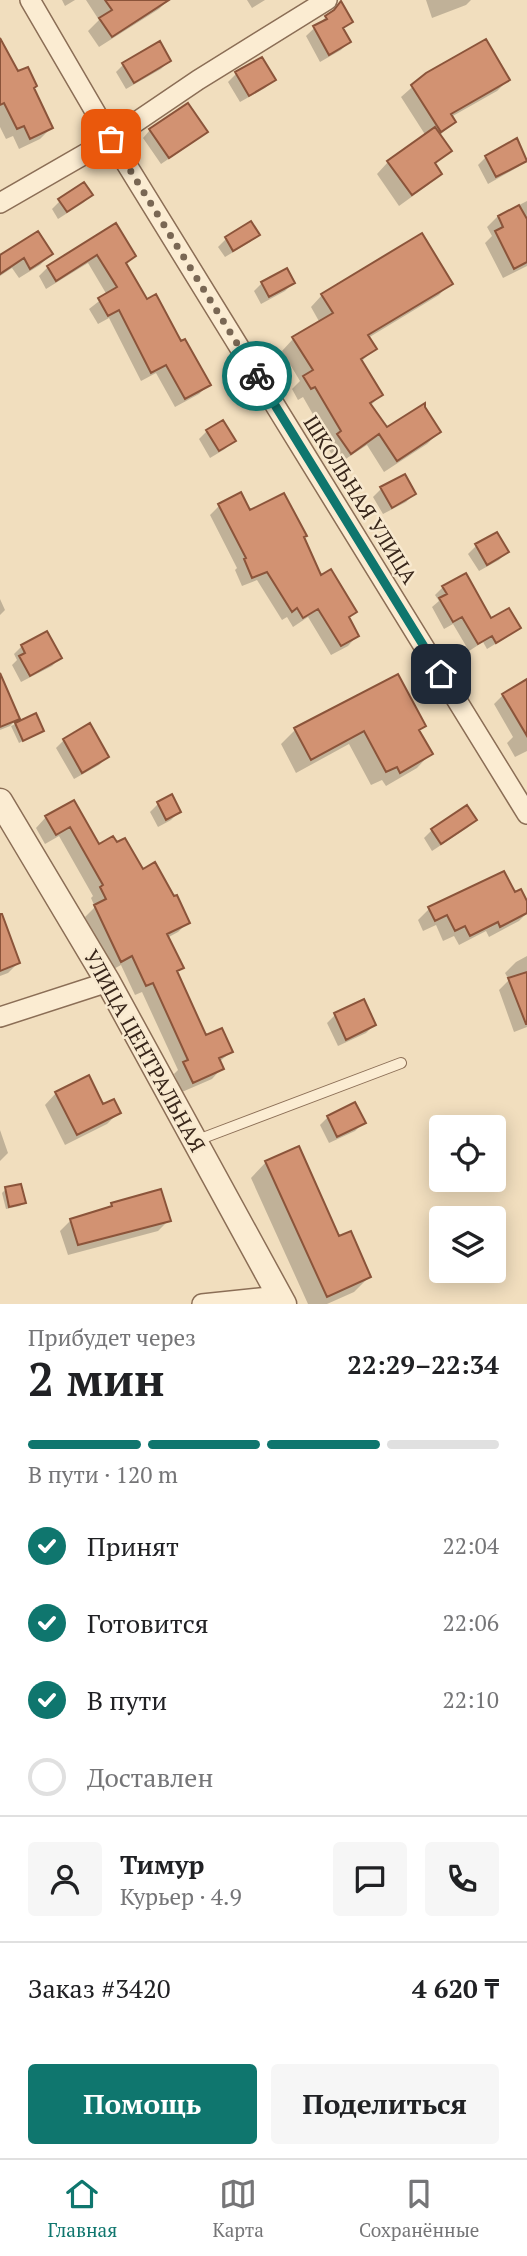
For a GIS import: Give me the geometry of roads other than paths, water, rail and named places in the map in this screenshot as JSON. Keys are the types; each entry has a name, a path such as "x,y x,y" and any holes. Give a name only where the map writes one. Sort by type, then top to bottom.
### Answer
{"street":[{"name":"ШКОЛЬНАЯ УЛИЦА","path":"30,0 111,139 527,814"},
{"path":"0,203 111,139 198,80 327,0"},
{"name":"УЛИЦА ЦЕНТРАЛЬНАЯ","path":"0,801 108,982 282,1300"},
{"path":"0,1017 108,982"},
{"path":"202,1304 282,1300"}],"lane":[{"path":"195,1141 401,1063"}]}
